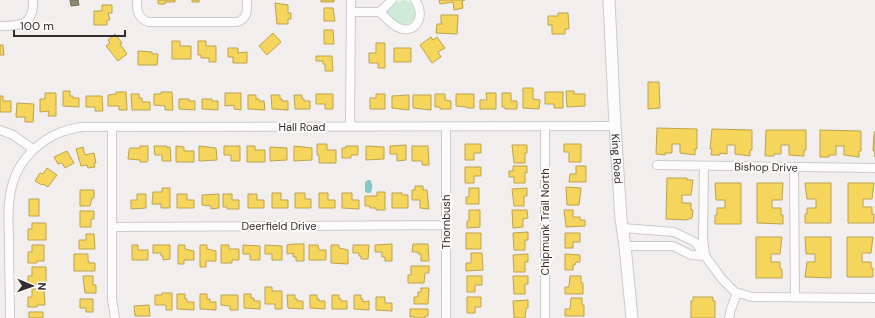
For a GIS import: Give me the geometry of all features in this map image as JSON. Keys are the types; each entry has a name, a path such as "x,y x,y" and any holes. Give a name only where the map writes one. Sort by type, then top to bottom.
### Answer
{"main road":[{"name":"King Road","path":"609,0 622,228 632,318"}],"street":[{"path":"0,26 17,26 29,20 33,12 33,0"},
{"path":"137,0 137,11 140,17 148,22 237,22 243,20 247,12 247,0"},
{"path":"350,127 351,0"},
{"path":"380,12 392,0"},
{"path":"351,12 380,12 398,27 405,29 412,28 420,17 418,5 415,0"},
{"name":"Chipmunk Trail North","path":"545,126 545,318"},
{"name":"Hall Road","path":"10,318 10,195 19,169 25,158 33,149 50,137 67,130 84,127 615,126"},
{"name":"Thornbush","path":"446,127 446,318"},
{"path":"112,128 112,299 115,318"},
{"path":"0,130 13,135 33,149"},
{"name":"Bishop Drive","path":"657,165 875,168"},
{"path":"704,166 703,239 705,256"},
{"path":"794,167 795,298"},
{"name":"Deerfield Drive","path":"112,227 446,225"},
{"path":"622,228 674,232 695,242 722,279 735,292 752,298 875,298"},
{"path":"625,246 672,246 691,255 705,256"},
{"path":"729,318 737,293"}],"green space":[{"path":"404,0 412,4 416,9 416,15 408,24 402,24 394,20 387,11 396,3"}],"water":[{"path":"368,180 371,181 372,185 372,190 370,193 365,191 365,182"}],"building: Homes":[{"path":"158,0 175,0 175,2 158,4"},
{"path":"192,0 199,0 199,2 192,2"},
{"path":"321,0 334,0 334,2 321,2"},
{"path":"439,0 465,0 462,1 463,8 454,10 453,2 440,4"},
{"path":"275,3 288,5 288,13 291,13 291,19 288,19 288,24 277,24"},
{"path":"102,5 112,5 112,13 108,13 110,20 107,20 107,25 94,25 94,11 102,11"},
{"path":"324,8 333,8 335,21 324,21"},
{"path":"558,13 568,13 569,29 565,29 565,34 552,34 552,25 548,25 548,16 558,16"},
{"path":"441,15 458,15 457,34 436,33 437,24 443,24 441,23"},
{"path":"324,30 333,30 334,44 324,44"},
{"path":"273,33 281,42 267,55 259,46"},
{"path":"115,34 122,43 120,44 127,54 118,61 106,46 110,43 108,40"},
{"path":"431,37 433,40 437,37 445,48 438,52 441,57 432,63 420,45"},
{"path":"172,41 180,41 180,46 191,46 191,59 172,59"},
{"path":"198,41 206,41 206,46 216,46 216,62 209,62 209,58 201,58 201,55 198,55"},
{"path":"376,43 385,43 385,68 378,68 378,63 369,63 369,53 376,53"},
{"path":"0,45 3,45 4,55 0,55"},
{"path":"228,48 238,48 238,53 247,52 247,63 233,63 233,57 228,57"},
{"path":"394,48 411,48 411,62 394,62"},
{"path":"138,51 158,54 157,65 138,65"},
{"path":"316,56 332,56 333,71 325,71 325,64 323,64 323,61 316,61"},
{"path":"648,82 659,82 660,108 648,109"},
{"path":"523,88 533,88 533,99 540,100 539,109 523,108"},
{"path":"63,91 70,91 70,96 73,96 73,98 79,98 79,107 63,106"},
{"path":"566,91 574,91 574,94 585,94 585,106 567,107"},
{"path":"116,92 126,92 127,110 119,110 119,106 108,106 108,95 116,94"},
{"path":"161,92 172,92 173,110 165,110 165,106 154,105 154,94 161,94"},
{"path":"545,92 563,92 563,108 554,108 554,104 545,104"},
{"path":"45,93 56,93 56,116 48,116 49,111 40,112 40,99 45,99"},
{"path":"225,93 241,93 241,110 234,109 234,105 225,106"},
{"path":"486,93 496,93 496,109 480,109 480,100 487,100"},
{"path":"502,93 511,93 511,101 517,101 517,109 505,109 505,107 502,107"},
{"path":"131,94 139,94 139,98 142,98 142,102 150,102 150,110 132,110"},
{"path":"316,94 333,94 333,109 325,109 325,104 316,104"},
{"path":"376,94 385,94 385,109 370,109 370,98 376,98"},
{"path":"435,94 445,94 445,100 451,101 451,109 440,109 440,107 435,107"},
{"path":"456,94 474,94 474,108 456,106"},
{"path":"248,95 256,95 256,99 259,99 259,101 264,101 265,110 248,109"},
{"path":"271,95 280,95 280,99 282,99 282,101 288,101 288,110 272,109"},
{"path":"294,95 302,95 302,99 304,99 304,101 310,101 310,109 295,109"},
{"path":"409,95 409,110 392,108 392,96"},
{"path":"413,95 431,95 431,110 413,108"},
{"path":"0,96 3,96 3,101 11,101 11,112 0,112"},
{"path":"86,96 102,96 103,111 95,111 95,107 86,107"},
{"path":"179,99 189,99 189,101 195,101 195,110 179,109"},
{"path":"202,99 212,99 212,101 218,101 218,110 202,109"},
{"path":"17,103 34,104 33,122 25,122 25,117 16,117"},
{"path":"657,128 697,129 697,149 695,149 695,155 680,153 680,144 672,144 672,153 665,153 665,155 656,154"},
{"path":"712,129 752,130 752,150 750,150 750,156 735,154 735,145 727,145 727,154 720,153 720,155 711,155 712,149 710,149"},
{"path":"766,130 806,130 806,150 804,150 804,156 789,155 789,145 781,145 781,154 765,156"},
{"path":"820,130 861,131 861,151 859,151 859,157 844,155 844,146 836,146 836,155 820,157"},
{"path":"875,131 875,151 873,151 874,135"},
{"path":"317,144 327,144 327,150 336,150 336,163 319,163"},
{"path":"465,144 481,144 481,153 474,153 474,160 465,160"},
{"path":"564,144 581,144 581,162 569,162 569,152 564,152"},
{"path":"406,145 406,160 397,161 397,154 390,154 390,146"},
{"path":"512,145 527,145 525,163 514,163"},
{"path":"140,146 148,146 148,161 140,162 140,160 128,159 130,148 140,148"},
{"path":"154,146 170,147 171,161 162,161 162,155 155,155"},
{"path":"176,146 184,147 184,151 194,151 194,162 176,162"},
{"path":"199,146 216,148 217,160 199,161"},
{"path":"224,146 240,146 240,161 231,161 231,155 224,155"},
{"path":"247,146 255,146 255,150 265,150 265,162 247,162"},
{"path":"294,146 312,148 312,160 294,161"},
{"path":"346,146 358,146 358,155 351,155 351,158 342,158 342,148 346,148"},
{"path":"366,146 384,147 384,159 366,160"},
{"path":"412,146 428,146 429,165 422,165 422,161 412,161"},
{"path":"83,147 85,155 94,153 96,163 94,163 95,167 88,168 87,165 81,166 76,149"},
{"path":"270,147 287,148 287,160 270,161"},
{"path":"67,151 74,163 65,168 62,163 58,164 54,157"},
{"path":"513,166 527,166 527,173 525,172 525,183 514,183 514,177 509,177 509,171 513,171"},
{"path":"576,166 586,166 586,182 569,182 570,174 576,174"},
{"path":"465,167 481,167 481,176 474,176 474,183 465,183"},
{"path":"47,168 57,175 48,187 35,181 40,173 43,174"},
{"path":"667,178 687,178 687,180 693,180 691,195 682,195 682,203 691,203 691,210 693,210 692,218 686,220 666,219"},
{"path":"715,183 741,183 741,224 715,224 717,208 725,208 725,200 716,200"},
{"path":"757,183 783,183 782,200 772,200 772,208 781,208 783,224 757,223"},
{"path":"805,183 831,183 831,223 805,223 807,208 816,208 816,199 807,199"},
{"path":"848,183 874,183 872,199 863,199 863,207 872,207 874,223 848,223"},
{"path":"415,186 423,186 423,190 427,190 429,209 420,208 420,200 412,200 412,190 415,190"},
{"path":"566,187 581,188 579,205 567,205"},
{"path":"162,188 170,188 170,208 161,208 161,204 152,204 153,192 162,192"},
{"path":"469,188 479,188 479,204 466,204 466,197 469,197"},
{"path":"527,188 527,196 524,196 524,206 514,206 512,189"},
{"path":"80,190 94,190 94,198 92,198 90,206 80,206"},
{"path":"377,192 385,192 385,210 376,210 376,208 365,206 365,196 377,196"},
{"path":"272,193 281,193 281,200 288,200 288,208 272,208"},
{"path":"295,193 305,193 305,199 311,199 311,208 295,208"},
{"path":"319,193 328,193 328,200 335,200 335,208 319,208"},
{"path":"342,193 352,193 352,200 359,200 359,209 342,208"},
{"path":"392,193 402,193 402,195 408,195 408,208 392,208"},
{"path":"137,194 146,194 146,208 131,209 131,200 137,200"},
{"path":"177,194 187,194 187,200 194,200 194,208 177,208"},
{"path":"219,194 219,208 211,209 211,206 202,205 202,195"},
{"path":"223,194 232,194 232,200 239,200 239,209 227,209 227,207 223,207"},
{"path":"248,194 257,194 257,200 264,200 264,208 248,208"},
{"path":"29,199 39,199 39,216 29,216"},
{"path":"469,210 480,210 480,227 467,228 467,221 469,221"},
{"path":"512,210 527,210 528,218 523,219 523,227 513,228"},
{"path":"564,210 573,210 573,217 580,217 580,220 585,220 585,226 566,227"},
{"path":"80,211 94,211 94,219 91,219 91,227 80,227"},
{"path":"32,223 46,223 46,240 28,240 28,229 32,229"},
{"path":"528,232 528,240 525,240 525,250 514,250 513,233"},
{"path":"466,233 481,233 481,249 466,249"},
{"path":"565,233 580,233 580,242 573,242 573,248 565,248"},
{"path":"86,234 94,234 95,249 79,249 79,240 86,240"},
{"path":"756,237 782,237 780,254 771,254 771,262 780,262 782,278 756,278"},
{"path":"805,237 831,237 831,278 805,277 807,262 815,262 815,254 806,254"},
{"path":"847,237 873,237 871,253 862,253 862,262 871,262 873,277 847,277"},
{"path":"304,244 304,261 296,261 296,257 293,257 293,253 287,254 287,245"},
{"path":"392,244 392,261 385,261 385,257 382,257 382,252 375,252 375,245"},
{"path":"413,244 428,244 429,261 421,261 421,254 418,254 418,252 412,252"},
{"path":"32,245 44,245 44,261 28,263 28,252 32,252"},
{"path":"132,245 138,245 138,250 148,250 148,260 132,260"},
{"path":"153,245 170,245 170,259 163,260 161,253 153,253"},
{"path":"178,245 185,245 185,249 194,251 194,260 184,260 184,264 178,264"},
{"path":"200,245 207,245 207,249 216,251 216,261 206,261 206,267 200,267"},
{"path":"221,245 229,245 229,249 239,249 239,260 232,260 232,263 221,263"},
{"path":"243,245 260,246 260,260 250,260 250,254 243,254"},
{"path":"265,245 282,246 282,260 272,260 272,254 265,254"},
{"path":"309,245 318,245 319,250 326,250 326,260 309,260"},
{"path":"331,245 339,245 339,248 348,250 348,264 331,263"},
{"path":"353,245 369,245 368,259 361,259 359,253 353,253"},
{"path":"471,253 482,253 483,270 466,271 466,263 471,263"},
{"path":"74,254 88,254 89,263 95,263 95,271 74,271"},
{"path":"528,254 528,262 525,262 525,272 514,272 513,255"},
{"path":"565,254 580,255 580,262 576,262 575,265 573,265 573,270 565,270"},
{"path":"411,266 429,266 429,273 425,273 424,283 408,283 408,275 411,275"},
{"path":"32,267 46,267 46,284 28,285 28,276 32,276"},
{"path":"83,276 93,276 93,285 96,285 96,293 85,293"},
{"path":"467,276 482,276 482,285 475,285 475,292 467,292"},
{"path":"513,276 528,276 528,284 525,284 525,294 514,294"},
{"path":"570,276 581,276 581,283 583,283 583,294 565,294 565,287 569,287"},
{"path":"265,287 272,287 272,291 282,291 282,309 275,309 275,304 265,304"},
{"path":"421,288 429,288 428,304 414,304 414,297 418,297 418,292 421,292"},
{"path":"32,289 44,289 45,305 28,307 28,297 32,297"},
{"path":"162,293 172,293 172,310 166,310 166,305 155,305 155,295 162,295"},
{"path":"177,294 185,294 185,299 187,299 187,302 194,302 194,310 177,309"},
{"path":"200,294 207,294 207,299 210,299 210,302 216,302 216,310 200,309"},
{"path":"244,294 251,294 251,298 254,298 254,301 260,301 260,309 244,308"},
{"path":"221,295 238,295 238,310 230,310 230,306 221,305"},
{"path":"287,295 295,295 295,299 297,299 297,301 303,301 303,309 288,308"},
{"path":"310,295 317,295 317,299 319,299 319,301 325,301 325,309 310,308"},
{"path":"332,295 339,295 339,299 341,299 341,301 347,301 347,309 332,309"},
{"path":"354,295 361,295 363,302 369,301 369,310 354,309"},
{"path":"376,297 385,297 385,303 392,303 392,311 376,310"},
{"path":"467,297 481,297 481,307 475,307 475,313 467,313"},
{"path":"693,297 713,297 713,301 715,301 715,318 691,318 691,301 693,301"},
{"path":"571,298 582,298 582,305 584,305 584,316 565,316 565,309 570,309"},
{"path":"80,299 93,299 93,312 86,312 86,308 80,308"},
{"path":"528,300 528,308 526,308 525,318 514,318 513,301"},
{"path":"149,305 150,316 135,316 134,306"},
{"path":"410,309 428,309 428,316 425,316 425,318 414,318 414,316 410,317"},
{"path":"29,312 43,312 43,318 29,318"}],"building: Industry":[{"path":"70,0 78,0 79,5 71,6"}]}
